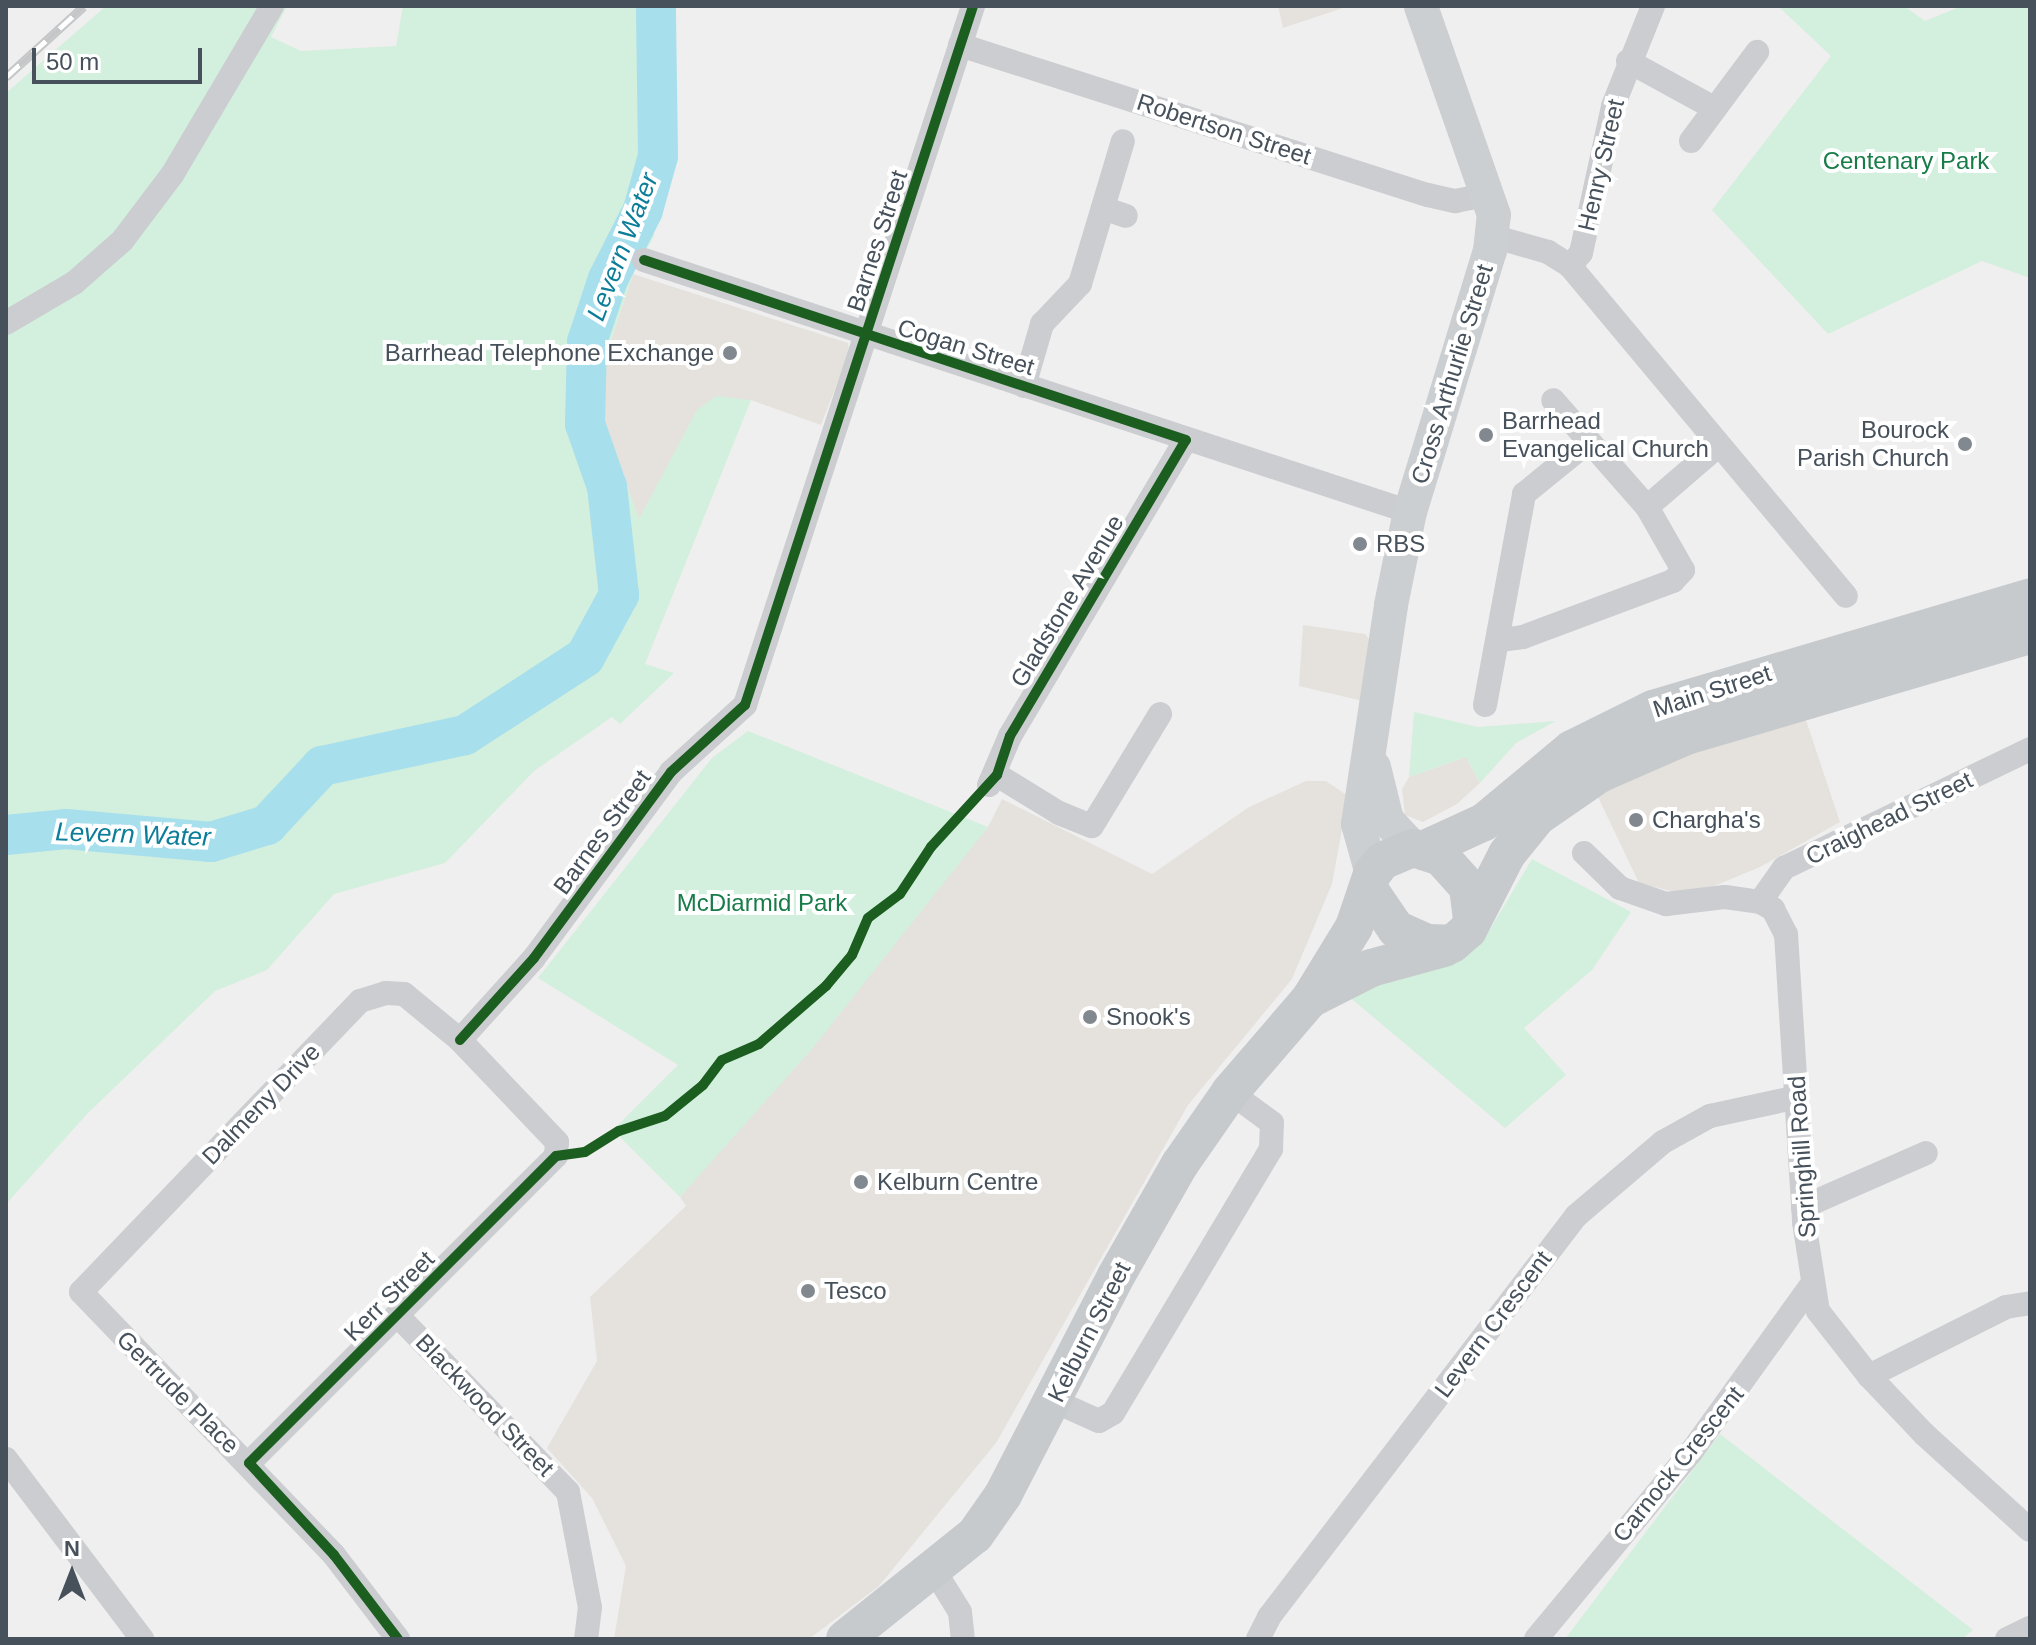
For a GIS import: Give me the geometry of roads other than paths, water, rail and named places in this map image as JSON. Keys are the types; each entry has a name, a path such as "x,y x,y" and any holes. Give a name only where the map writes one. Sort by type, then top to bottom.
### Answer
{"main road":[{"name":"Cross Arthurlie Street","path":"1370,881 1358,824 1410,512 1492,236 1490,194 1421,6"},
{"name":"Main Street","path":"1419,848 1484,822 1572,749 1653,709 2030,597"},
{"name":"Main Street","path":"1462,932 1507,854 1537,817 1612,767 1686,736 2030,635"},
{"name":"Cross Arthurlie Street","path":"1370,751 1387,820 1419,848"},
{"path":"1419,848 1463,877 1462,932 1428,943 1396,929 1370,881 1392,854 1419,848"},
{"name":"Kelburn Street","path":"845,1639 975,1535 1054,1401 1116,1276 1180,1164 1230,1092 1310,999 1354,927 1370,881"},
{"name":"Kelburn Street","path":"1310,999 1371,968 1462,932"}],"street":[{"path":"6,323 74,283 122,241 172,175 272,6"},
{"name":"Barnes Street","path":"460,1040 534,958 671,772 745,705 973,6"},
{"name":"Henry Street","path":"1570,266 1581,253 1605,132 1628,61 1653,6"},
{"name":"Robertson Street","path":"960,45 1428,195 1455,201 1490,194"},
{"path":"1691,141 1757,52"},
{"name":"Henry Street","path":"1628,61 1714,108"},
{"path":"1024,386 1042,324 1080,284 1123,141"},
{"path":"1103,208 1126,216"},
{"path":"1492,236 1548,252 1570,266 1651,367 1846,596"},
{"name":"Cogan Street","path":"644,260 867,338 1410,512"},
{"path":"1500,640 1523,637 1673,581 1683,570 1647,507 1553,400"},
{"name":"Gladstone Avenue","path":"1160,714 1092,826 993,780 1010,736 1186,440"},
{"path":"1485,705 1500,640 1524,494 1588,442"},
{"path":"1647,507 1718,446"},
{"name":"Craighead Street","path":"1760,902 1784,868 2030,749"},
{"path":"1584,853 1620,888 1666,904 1725,897 1760,902"},
{"name":"Springhill Road","path":"1760,902 1773,909 1786,934 1803,1207 1818,1311 1869,1376 2030,1530"},
{"name":"Dalmeny Drive","path":"81,1292 360,1001 386,993 404,994 460,1040"},
{"name":"Kerr Street","path":"249,1463 556,1156 557,1142 460,1040"},
{"path":"1054,1401 1099,1421 1113,1413 1271,1149 1272,1123 1230,1092"},
{"name":"Levern Crescent","path":"1258,1639 1269,1617 1576,1216 1663,1142 1710,1116 1798,1097"},
{"path":"1803,1207 1926,1153"},
{"name":"Carnock Crescent","path":"1536,1639 1692,1451 1812,1284"},
{"name":"Gertrude Place","path":"81,1292 249,1463 334,1555 398,1639"},
{"path":"1869,1376 2006,1307 2030,1303"},
{"name":"Blackwood Street","path":"397,1315 568,1492 590,1607 586,1639"},
{"path":"6,1459 142,1639"},
{"path":"934,1570 960,1612 963,1639"},
{"path":"2007,1639 2030,1628"}],"waterway":[{"name":"Levern Water","path":"6,835 66,829 211,842 267,825 322,766 465,735 585,657 619,595 607,487 585,424 587,342 608,279 643,210 658,156 656,6"}],"railway":[{"path":"6,77 84,6"}],"place":[{"name":"Barrhead Telephone Exchange","path":"730,353"},
{"name":"Barrhead Evangelical Church","path":"1486,435"},
{"name":"Bourock Parish Church","path":"1965,444"},
{"name":"RBS","path":"1360,544"},
{"name":"Chargha's","path":"1636,820"},
{"name":"Snook's","path":"1090,1017"},
{"name":"Kelburn Centre","path":"861,1182"},
{"name":"Tesco","path":"808,1291"}],"park label":[{"name":"Centenary Park","path":"1906,161"},
{"name":"McDiarmid Park","path":"762,903"}]}
